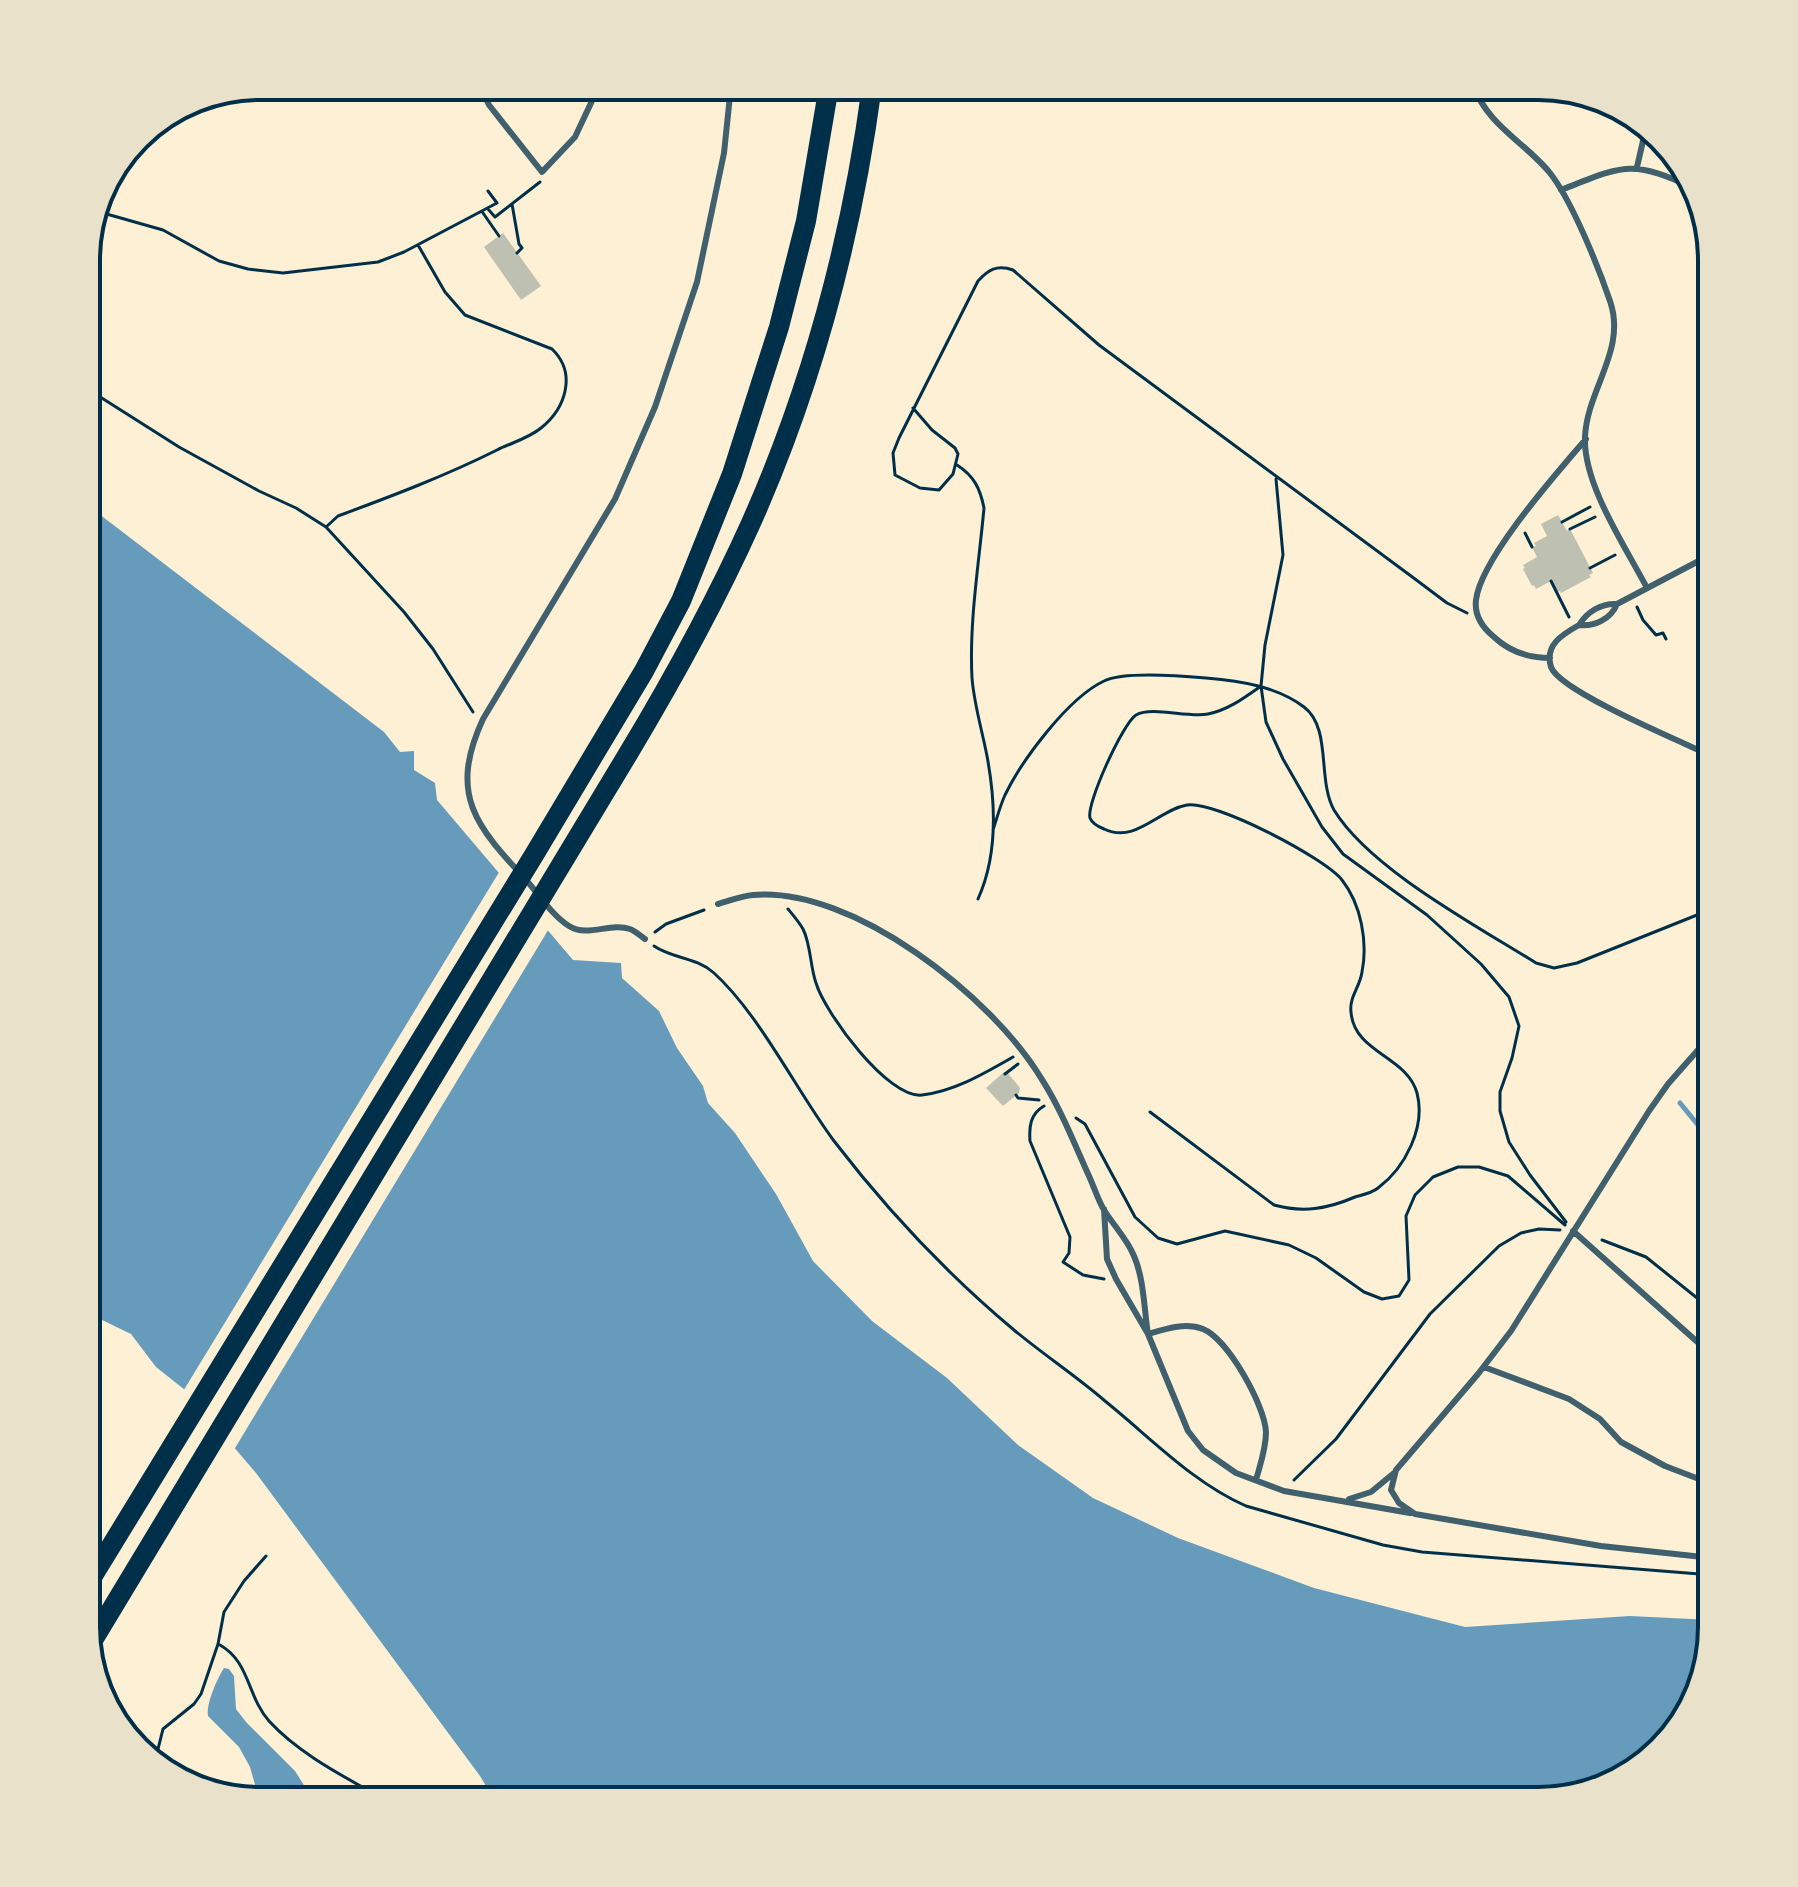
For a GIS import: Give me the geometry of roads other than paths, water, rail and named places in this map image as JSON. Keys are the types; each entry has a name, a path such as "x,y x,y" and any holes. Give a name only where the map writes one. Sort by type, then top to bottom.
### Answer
{"highway":[{"path":"100,1564 534,855 652,656 706,544 752,414 789,292 813,185 827,100"},
{"path":"100,1628 683,660 727,573 766,486 801,391 829,297 853,195 870,100"}],"lane":[{"path":"487,100 542,172 575,137 592,100"},
{"path":"645,939 632,929 584,931 569,926 493,844 471,806 467,764 472,742 483,719 615,499 655,407 697,282 724,153 730,100"},
{"path":"1482,100 1489,114 1542,164 1561,190 1614,315 1611,356 1589,417 1587,465 1647,588"},
{"path":"1637,167 1643,139"},
{"path":"1561,190 1615,169 1637,167 1677,181"},
{"path":"1550,658 1528,657 1501,644 1478,617 1476,600 1484,576 1518,523 1586,439"},
{"path":"1698,561 1617,604 1607,603 1585,615 1579,625 1557,639 1550,658 1554,673 1571,687 1698,749"},
{"path":"1579,625 1590,626 1613,613 1617,604"},
{"path":"718,904 751,895 779,896 835,910 897,942 964,989 994,1017 1024,1052 1055,1101 1104,1209 1135,1257 1148,1334"},
{"path":"1346,1500 1371,1492 1396,1470 1484,1367 1511,1331 1653,1105 1698,1051"},
{"path":"1104,1209 1107,1259 1116,1279 1148,1334 1188,1431 1218,1462 1284,1491 1601,1546 1698,1556"},
{"path":"1573,1231 1698,1343"},
{"path":"1148,1334 1176,1326 1190,1326 1202,1329 1219,1341 1242,1374 1263,1413 1265,1445 1256,1480"},
{"path":"1484,1367 1569,1399 1600,1419 1621,1442 1665,1466 1698,1479"},
{"path":"1396,1470 1391,1490 1399,1503 1415,1514"}],"water":[{"path":"100,515 384,732 400,752 414,751 414,770 435,783 437,800 573,960 621,963 622,978 659,1011 677,1048 703,1086 708,1103 735,1133 776,1194 813,1261 872,1321 947,1378 1018,1445 1093,1498 1178,1538 1314,1588 1465,1627 1630,1616 1698,1619 1695,1658 1690,1679 1677,1707 1644,1747 1599,1775 1549,1787 487,1787 256,1473 185,1390 156,1367 131,1334 102,1320"},
{"path":"224,1668 229,1669 234,1676 236,1709 295,1771 305,1787 256,1787 250,1767 239,1747 208,1716 215,1685"}],"waterway":[{"path":"1680,1103 1698,1125"}]}
